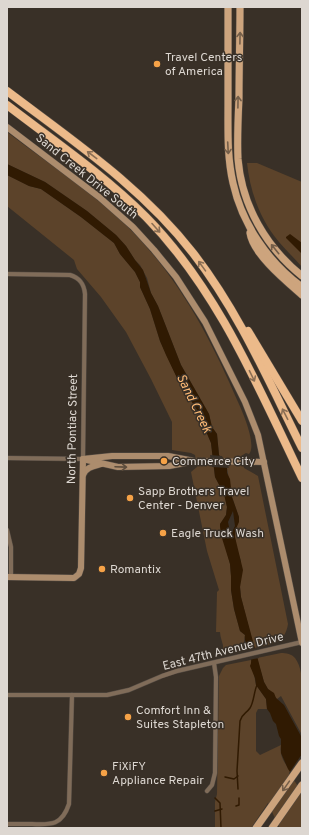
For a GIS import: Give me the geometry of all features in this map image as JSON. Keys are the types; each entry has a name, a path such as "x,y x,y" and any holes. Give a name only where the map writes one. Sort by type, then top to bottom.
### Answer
{"highway":[{"path":"7,91 104,164 140,196 186,244 224,298 250,345 302,448"},
{"path":"7,105 115,188 146,218 183,259 206,291 226,325 302,478"},
{"path":"224,298 240,318 302,421"}],"main road":[{"path":"228,7 228,150 234,189 240,208 248,225 269,256 302,287"},
{"path":"240,7 238,148 241,176 247,200 261,230 282,258 302,276"},
{"name":"Sand Creek Drive South","path":"7,127 111,207 142,237 173,273 205,322 236,381 254,424 264,462 302,642"},
{"path":"248,225 250,238 262,256 302,295"},
{"path":"83,459 106,456 168,456 194,461 264,462"},
{"path":"83,459 118,467 169,466 194,461"},
{"name":"North Pontiac Street","path":"9,577 74,578 79,574 81,568 83,459"},
{"path":"83,477 85,471 89,468 102,464"},
{"path":"256,828 302,763"},
{"path":"272,828 302,785"}],"street":[{"name":"North Pontiac Street","path":"7,274 65,274 75,276 85,288 83,459"},
{"path":"7,458 83,459"},
{"path":"7,530 11,547 9,577"},
{"name":"East 47th Avenue Drive","path":"7,695 99,696 122,692 162,676 302,642"},
{"path":"207,792 214,780 215,773 216,677 214,663"},
{"path":"7,824 48,825 59,820 66,812 69,804 72,695"}],"shaded area":[{"path":"7,132 84,189 127,226 162,266 191,308 204,331 227,377 246,421 250,436 251,450 249,454 246,453 241,456 244,468 258,476 288,624 284,636 276,642 254,648 241,597 241,561 236,546 235,537 239,517 232,497 227,468 219,455 217,434 212,427 209,414 181,365 158,306 151,293 147,278 140,265 126,246 116,235 87,211 45,182 7,164"},
{"path":"247,163 257,163 302,182 302,267 279,242 261,215 253,194"},
{"path":"7,175 29,186 41,189 81,217 114,243 120,254 135,272 150,309 160,341 178,380 197,410 211,443 215,477 224,494 227,507 226,515 220,526 230,564 231,590 234,609 240,631 245,635 244,642 248,649 236,652 234,649 225,651 227,654 221,656 220,654 223,653 223,645 220,632 216,632 217,592 219,590 207,551 191,472 197,467 195,455 172,450 172,422 151,379 126,332 101,297 77,269 74,260 7,206"},
{"path":"281,653 289,654 294,657 299,665 303,695 302,735 281,696 277,699 268,689 264,682 257,658"},
{"path":"251,660 256,685 266,699 267,709 258,709 256,713 256,751 260,755 281,745 282,757 300,785 303,793 302,828 278,828 279,827 268,803 251,828 215,828 219,676 226,665"}],"water":[{"name":"Sand Creek","path":"7,164 45,182 87,211 116,235 143,270 181,365 209,414 212,427 217,434 219,455 227,468 232,497 239,517 235,537 243,570 240,587 241,597 264,682 268,689 274,693 276,698 284,705 302,738 302,790 288,769 281,753 281,739 276,724 267,709 266,699 256,685 250,666 251,658 245,635 240,631 234,609 231,590 230,564 221,535 220,526 226,515 227,507 224,494 215,477 211,443 197,410 178,380 166,355 150,309 140,287 140,282 135,272 120,254 114,243 81,217 41,189 29,186 7,175","holes":["233,511 235,526 232,532 230,532 228,522"]},
{"path":"290,234 302,243 302,254 286,238"}],"pier":[{"path":"210,455 222,456 229,468 212,467"},
{"path":"256,648 259,658 249,660 246,650"},
{"path":"302,754 302,792 289,773"}],"waterway":[{"path":"238,789 237,771 240,721 242,716 251,706 257,685"},
{"path":"225,777 234,779 238,776"},
{"path":"215,798 220,803 221,828"},
{"path":"236,806 239,805 239,798"},
{"path":"215,811 222,809"}],"place":[{"name":"Travel Centers of America","path":"157,64"},
{"name":"Commerce City","path":"164,461"},
{"name":"Sapp Brothers Travel Center - Denver","path":"130,498"},
{"name":"Eagle Truck Wash","path":"163,533"},
{"name":"Romantix","path":"102,569"},
{"name":"Comfort Inn & Suites Stapleton","path":"128,717"},
{"name":"FiXiFY Appliance Repair","path":"104,773"}]}
